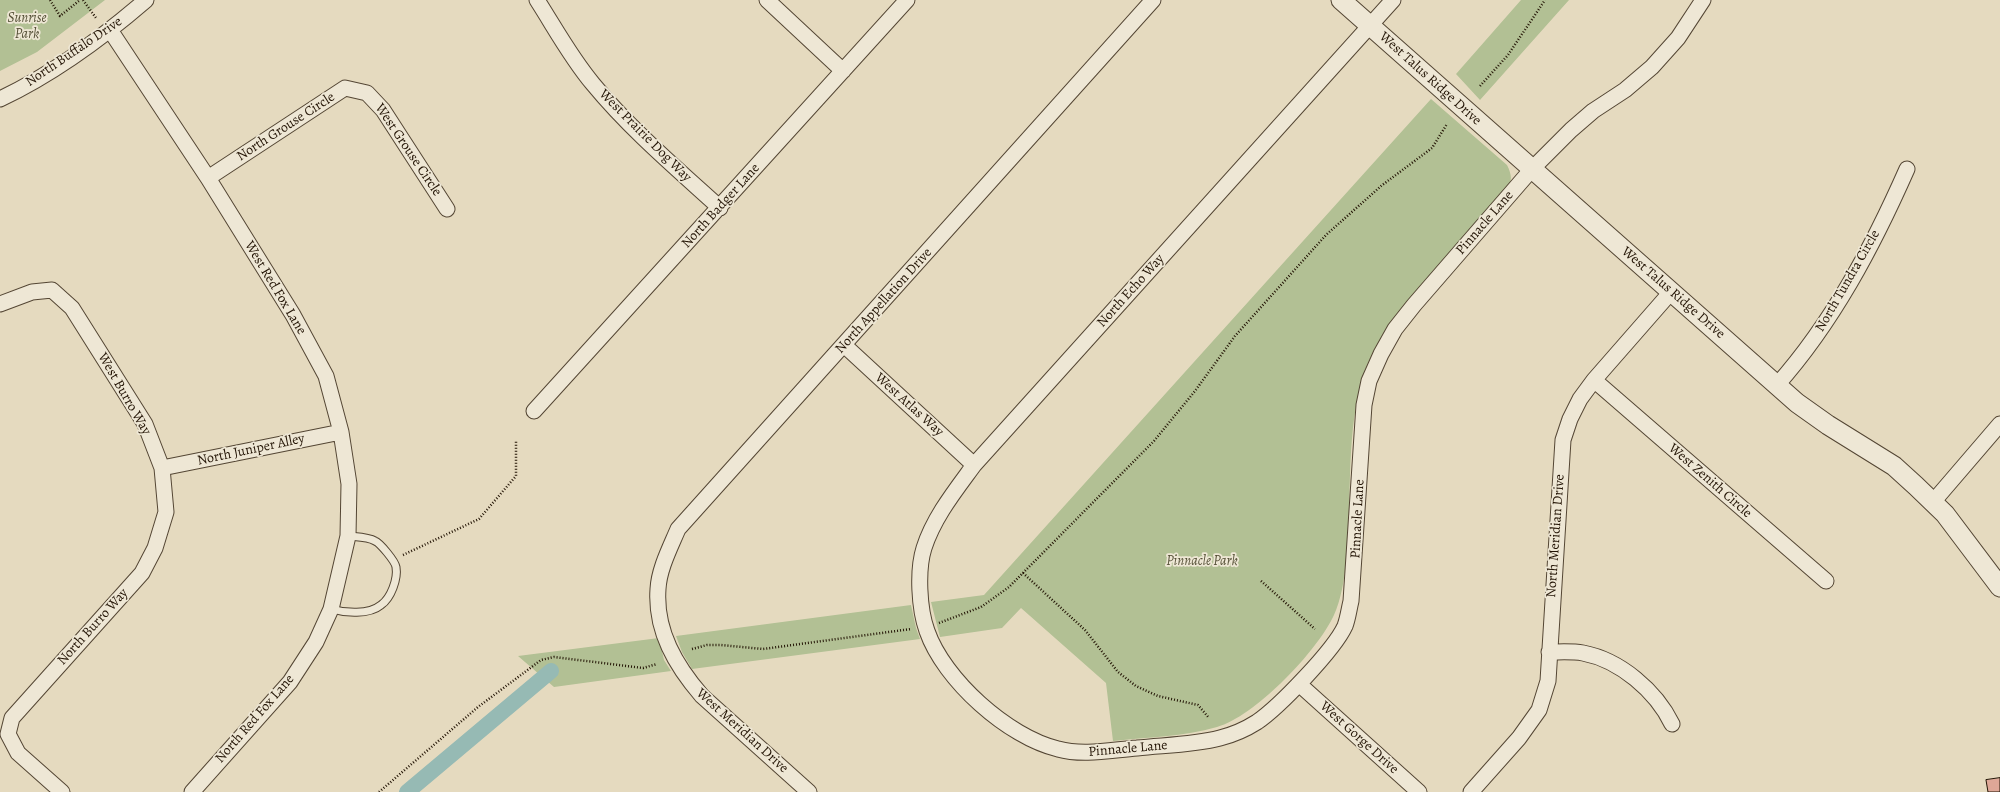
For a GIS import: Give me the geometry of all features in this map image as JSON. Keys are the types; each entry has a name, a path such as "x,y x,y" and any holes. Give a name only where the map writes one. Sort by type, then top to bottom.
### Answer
{"street":[{"name":"North Buffalo Drive","path":"0,99 46,74 110,30 146,0"},
{"name":"West Prairie Dog Way","path":"537,0 570,53 593,84 628,123 720,208"},
{"path":"767,0 843,71"},
{"name":"North Badger Lane","path":"534,411 720,208 907,0"},
{"name":"North Appellation Drive","path":"660,622 658,589 666,557 678,529 1153,0"},
{"name":"West Talus Ridge Drive","path":"1341,0 1797,403 1828,425 1894,466 1945,514 2000,587"},
{"name":"North Echo Way","path":"921,606 920,580 924,550 935,523 948,501 974,464 1393,0"},
{"name":"Pinnacle Lane","path":"921,606 925,626 940,657 957,680 980,703 1012,730 1034,742 1059,750 1084,753 1184,744 1220,738 1257,722 1299,684 1329,648 1344,626 1352,601 1364,405 1369,381 1381,354 1395,329 1532,169 1582,120 1625,90 1652,67 1678,38 1703,0"},
{"name":"West Red Fox Lane","path":"110,30 208,178 293,315 326,376 341,432 349,484 348,536 338,576"},
{"name":"North Grouse Circle","path":"208,178 345,88 367,93"},
{"name":"West Grouse Circle","path":"367,93 383,110 447,209"},
{"name":"North Tundra Circle","path":"1777,385 1806,352 1855,274 1887,214 1907,169"},
{"name":"West Burro Way","path":"0,304 32,292 52,290 72,308 141,418 162,468 166,512"},
{"name":"North Meridian Drive","path":"1471,792 1519,738 1539,710 1548,681 1563,440 1570,419 1580,400 1594,380 1671,292"},
{"name":"West Atlas Way","path":"844,345 974,464"},
{"name":"West Zenith Circle","path":"1594,380 1826,581"},
{"path":"1933,502 2000,424"},
{"name":"North Juniper Alley","path":"162,468 341,432"},
{"name":"North Burro Way","path":"62,792 18,753 8,734 12,718 142,573 155,548 166,512"},
{"name":"North Red Fox Lane","path":"192,792 290,682 316,642 331,609 338,576"},
{"name":"West Meridian Drive","path":"660,622 670,653 687,680 702,696 809,792"},
{"path":"1549,652 1582,653 1606,660 1625,672 1656,698 1667,713 1672,724"},
{"name":"West Gorge Drive","path":"1299,684 1419,792"}],"lane":[{"path":"331,609 343,613 360,613 381,606 394,587 396,566 386,551 375,541 348,536"}],"path":[{"path":"50,0 60,16 82,0 96,18"},
{"path":"1480,86 1508,55 1545,0"},
{"path":"692,649 707,645 721,645 763,649 925,626 981,607 1004,590 1023,573 1154,441 1195,391 1235,336 1311,251 1381,186 1432,148 1447,124"},
{"path":"402,556 479,519 516,476 516,441"},
{"path":"1023,573 1085,630 1118,672 1136,686 1158,696 1198,705 1209,718"},
{"path":"1261,581 1315,629"},
{"path":"379,792 478,707 541,660 554,658 644,668 657,664"}],"green space":[{"name":"Sunrise Park","path":"0,0 105,0 37,52 0,71"},
{"path":"1521,0 1569,0 1480,100 1456,74"},
{"name":"Pinnacle Park","path":"1431,99 1507,165 1511,175 1510,183 1508,190 1394,318 1375,349 1367,366 1361,383 1353,429 1349,524 1342,590 1331,621 1311,651 1297,667 1265,698 1232,721 1217,727 1192,733 1113,741 1106,683 1021,608 1002,628 940,637 931,602 984,595"},
{"path":"911,605 920,639 692,669 682,652 676,636"},
{"path":"659,638 664,660 671,671 554,687 518,656"}],"building":[{"path":"2000,778 2000,792 1988,792 1986,780"}],"waterway":[{"path":"407,792 551,671"}]}
